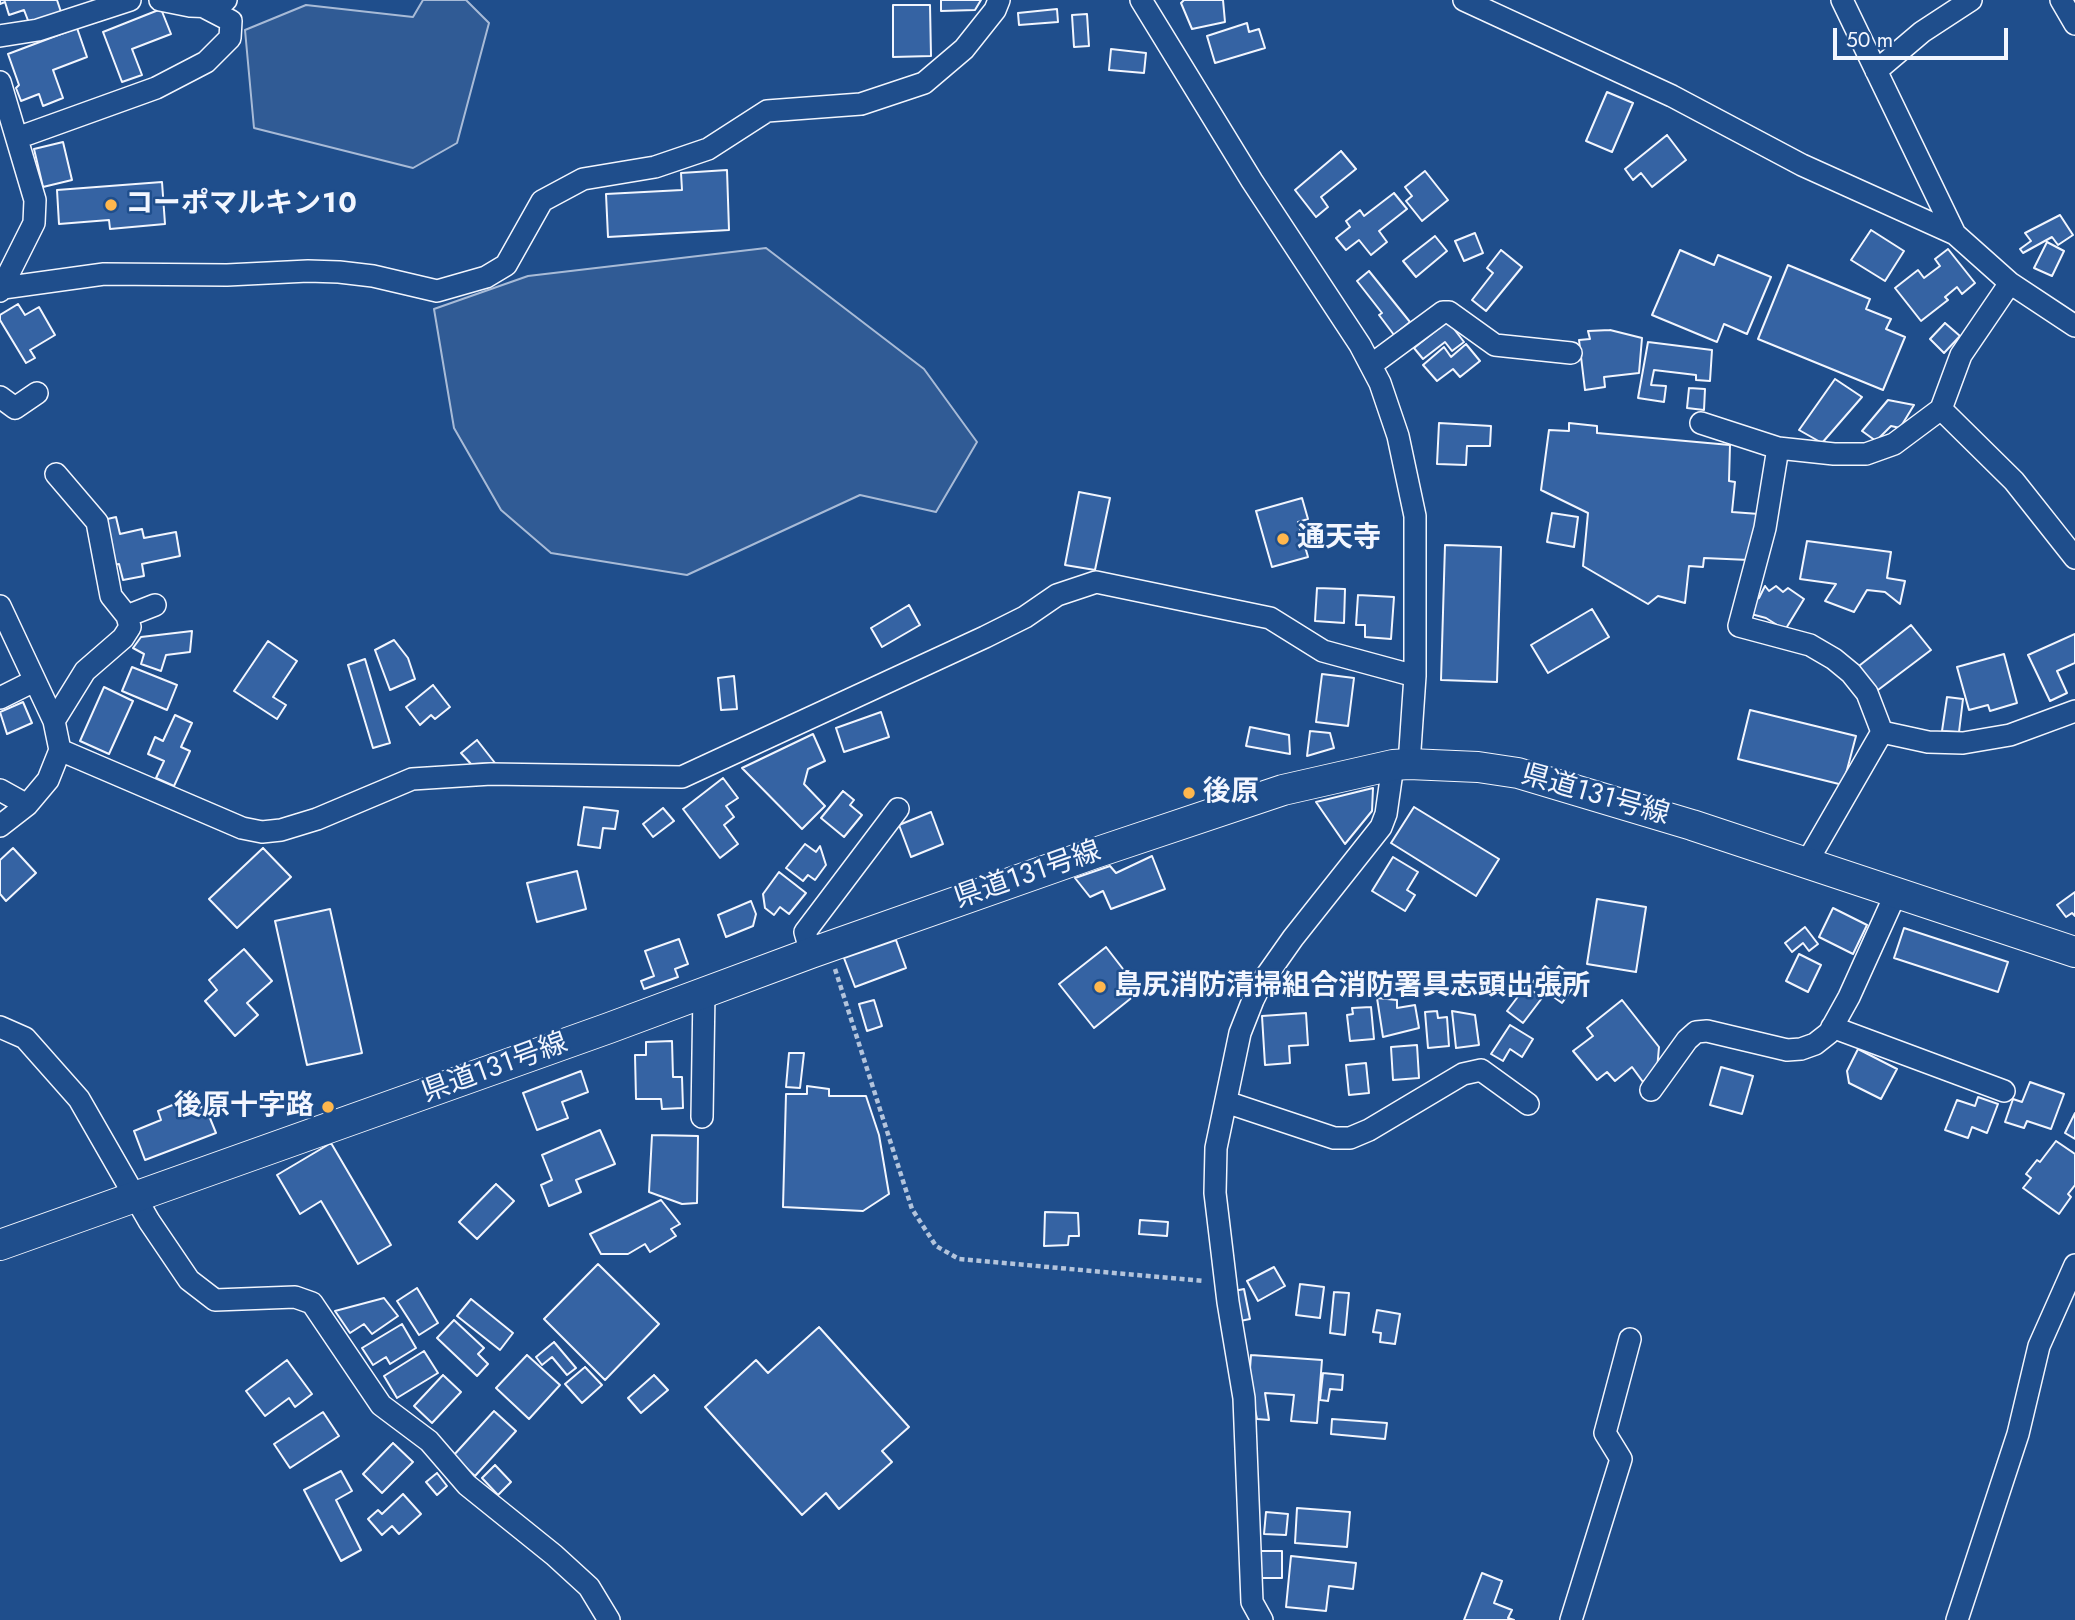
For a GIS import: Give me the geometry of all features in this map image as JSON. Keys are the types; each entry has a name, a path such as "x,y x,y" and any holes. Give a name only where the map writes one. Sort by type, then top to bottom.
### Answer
{"main road":[{"name":"県道131号線","path":"0,1245 1095,853 1283,790 1401,764 1478,767 1518,773 1692,825 2075,952"}],"street":[{"path":"0,36 38,30 130,0"},
{"path":"160,0 204,7 217,7 226,0"},
{"path":"1,290 104,274 339,272 373,276 437,291 486,277 506,265 542,201 583,179 655,167 708,149 767,111 862,104 924,83 964,49 995,10 999,0"},
{"path":"1141,0 1245,169 1360,345 1380,383 1398,436 1415,516 1416,676 1401,764 1387,814 1381,827 1334,884 1262,982 1240,1033 1216,1149 1215,1193 1244,1398 1252,1602 1262,1620"},
{"path":"1464,0 1672,96 1802,165 1955,234 2010,283 2075,326"},
{"path":"1842,0 1955,234"},
{"path":"1876,71 1922,32 1971,0"},
{"path":"2061,0 2075,24"},
{"path":"17,138 156,88 206,62 230,38 230,21 204,7"},
{"path":"0,82 35,200 34,223 1,290"},
{"path":"1701,423 1778,448 1833,454 1866,454 1894,444 1941,409 1961,355 2010,283"},
{"path":"1371,366 1443,313 1449,312 1495,345 1571,353"},
{"path":"0,397 15,408 37,393"},
{"path":"1941,409 2014,481 2075,558"},
{"path":"1778,448 1765,528 1739,626 1810,645 1834,659 1851,673 1867,693 1882,732"},
{"path":"54,721 85,671 123,638 130,627 127,616 111,596 97,522 56,474"},
{"path":"60,750 242,828 262,832 281,830 317,819 412,779 491,774 682,777 985,637 1025,617 1057,595 1096,582 1270,618 1323,651 1416,676"},
{"path":"127,616 155,605"},
{"path":"0,606 54,721 60,750 48,780 27,806 0,826"},
{"path":"0,698 34,681"},
{"path":"1882,732 1928,742 1964,743 2010,735 2075,711"},
{"path":"1807,862 1882,732"},
{"path":"0,790 27,806"},
{"path":"819,950 805,933 898,809"},
{"path":"1651,1090 1687,1040 1696,1032 1707,1031 1787,1050 1815,1044 1829,1033 1849,997 1896,893"},
{"path":"702,1117 704,992"},
{"path":"0,1027 25,1038 79,1099 169,1254 189,1280 206,1296 215,1300 295,1297 312,1303 382,1405 429,1441 467,1485 554,1555 589,1587 609,1620"},
{"path":"1832,1027 2004,1091"},
{"path":"1226,1102 1334,1138 1350,1138 1369,1130 1463,1074 1481,1070 1528,1104"},
{"path":"1957,1620 2018,1434 2039,1346 2075,1265"},
{"path":"1571,1620 1621,1459 1605,1433 1630,1339"}],"path":[{"path":"819,950 912,1209 936,1246 959,1259 1226,1283"}],"shaded area":[{"path":"423,0 466,0 489,23 457,143 413,168 254,128 245,30 306,5 413,17"},
{"path":"766,248 924,369 977,442 936,512 860,495 687,575 551,553 501,510 454,428 434,309 528,276"}],"building":[{"path":"0,0 57,0 61,12 29,23 24,10 9,15 5,2 0,4"},
{"path":"941,0 981,0 975,10 941,11"},
{"path":"1184,0 1223,0 1225,22 1192,29 1181,3"},
{"path":"893,5 930,5 931,56 893,57"},
{"path":"161,9 171,34 132,49 142,75 122,82 103,32"},
{"path":"1057,9 1058,22 1019,25 1018,13"},
{"path":"1087,14 1089,46 1074,47 1072,15"},
{"path":"1247,23 1249,32 1259,29 1265,48 1215,63 1207,36"},
{"path":"77,28 87,57 53,70 63,98 43,106 39,94 21,101 16,88 19,85 8,54"},
{"path":"1111,49 1146,53 1144,73 1109,70"},
{"path":"1607,92 1633,103 1612,152 1586,141"},
{"path":"1667,135 1686,160 1652,187 1641,173 1633,180 1625,169"},
{"path":"63,142 72,180 43,187 34,149"},
{"path":"1341,151 1356,169 1321,197 1328,207 1316,217 1295,190"},
{"path":"727,170 729,230 608,237 606,194 682,190 681,173"},
{"path":"1425,171 1448,200 1422,221 1406,201 1412,196 1405,187"},
{"name":"コーポマルキン１０","path":"162,182 165,224 110,229 109,220 59,224 57,190"},
{"path":"1394,193 1407,209 1379,231 1387,242 1371,255 1359,240 1346,250 1336,238 1350,227 1346,221 1360,210 1364,216"},
{"path":"2060,215 2073,235 2058,245 2052,237 2023,253 2020,249 2031,241 2025,233"},
{"path":"1871,230 1904,251 1885,281 1851,260"},
{"path":"1475,233 1483,253 1464,261 1455,241"},
{"path":"1435,236 1447,251 1416,277 1403,261"},
{"path":"2047,242 2064,251 2052,276 2034,268"},
{"path":"1948,249 1975,283 1962,294 1957,287 1945,297 1948,300 1921,321 1895,288 1918,270 1924,278 1940,266 1935,259"},
{"path":"1501,250 1522,267 1486,311 1472,300 1493,273 1487,268"},
{"path":"1680,250 1714,265 1718,255 1771,277 1747,334 1724,324 1717,342 1652,315"},
{"path":"1788,265 1870,299 1866,309 1891,319 1886,329 1905,337 1883,390 1758,339"},
{"path":"1369,271 1410,322 1394,335 1379,315 1382,313 1357,281"},
{"path":"18,304 25,315 39,307 55,335 30,350 35,358 26,363 0,320 0,315"},
{"path":"1448,321 1464,342 1452,351 1445,342 1423,359 1414,348"},
{"path":"1945,323 1960,336 1944,353 1930,339"},
{"path":"1610,330 1642,338 1639,373 1604,377 1605,387 1585,390 1579,340 1590,339 1588,331"},
{"path":"1648,342 1712,350 1710,381 1696,380 1696,375 1654,370 1651,385 1666,386 1664,402 1638,398"},
{"path":"1466,344 1480,361 1460,377 1453,369 1437,381 1423,365 1444,347 1451,357"},
{"path":"1835,379 1862,397 1822,443 1799,430"},
{"path":"1689,388 1705,389 1704,410 1687,408"},
{"path":"1888,400 1914,405 1900,428 1891,426 1876,441 1862,431"},
{"path":"1439,423 1491,426 1490,446 1467,446 1466,465 1437,464"},
{"path":"1569,423 1597,426 1597,433 1730,445 1729,481 1735,482 1732,512 1759,514 1749,560 1704,558 1703,567 1689,566 1685,603 1658,596 1648,604 1583,566 1588,513 1541,490 1549,430 1569,431"},
{"path":"1079,492 1110,498 1095,570 1065,565"},
{"name":"通天寺","path":"1302,498 1308,519 1298,522 1308,557 1272,567 1256,511"},
{"path":"1552,513 1578,517 1574,547 1547,542"},
{"path":"116,517 120,534 142,529 144,538 176,532 180,556 142,564 144,576 123,580 119,564 113,565 103,520"},
{"path":"1807,541 1891,552 1887,578 1905,581 1900,604 1885,592 1867,590 1854,612 1825,601 1836,584 1800,579"},
{"path":"1445,545 1501,547 1497,682 1441,680"},
{"path":"1765,586 1769,591 1776,586 1783,592 1788,588 1804,599 1785,630 1766,618 1751,614 1753,600 1759,598"},
{"path":"1317,588 1345,589 1344,623 1315,621"},
{"path":"1358,595 1394,597 1391,639 1365,637 1365,625 1356,625"},
{"path":"909,605 920,625 882,647 871,628"},
{"path":"1592,609 1609,637 1548,673 1531,645"},
{"path":"1911,625 1931,650 1874,693 1855,669"},
{"path":"192,631 190,652 166,655 161,671 141,664 144,654 133,648 141,637"},
{"path":"2075,634 2075,663 2057,671 2067,693 2050,701 2028,655"},
{"path":"394,640 408,658 415,679 390,690 375,650"},
{"path":"268,641 297,661 273,697 286,705 277,719 234,691"},
{"path":"2004,654 2017,703 1990,711 1988,705 1969,710 1957,667"},
{"path":"365,659 390,743 373,748 348,665"},
{"path":"132,667 177,685 167,710 122,691"},
{"path":"1322,674 1354,678 1348,726 1316,722"},
{"path":"734,676 737,709 721,710 718,678"},
{"path":"433,685 450,707 435,719 431,715 420,725 406,707"},
{"path":"104,687 133,701 109,754 80,741"},
{"path":"1947,697 1963,699 1959,732 1942,731"},
{"path":"23,702 32,723 7,734 0,712"},
{"path":"1750,710 1856,736 1843,785 1738,759"},
{"path":"881,712 889,737 844,752 836,728"},
{"path":"175,715 192,723 181,747 190,751 174,786 156,778 164,761 148,754 155,737 163,741"},
{"path":"1250,727 1289,735 1290,754 1246,746"},
{"path":"1310,731 1330,733 1334,748 1307,756"},
{"path":"813,734 825,761 808,769 804,784 825,806 802,829 742,768"},
{"path":"477,740 495,763 471,764 461,753"},
{"path":"723,778 738,798 726,806 734,817 724,825 738,844 720,858 683,809"},
{"path":"1373,788 1372,811 1345,844 1316,802"},
{"path":"843,791 854,800 850,805 862,815 844,837 821,818"},
{"path":"584,807 618,811 615,829 603,828 600,848 578,845"},
{"path":"1414,807 1499,859 1476,896 1391,843"},
{"path":"663,808 674,821 653,837 643,824"},
{"path":"931,812 943,844 911,857 899,825"},
{"path":"805,844 816,852 820,846 826,865 815,880 808,875 803,881 786,868"},
{"path":"13,848 36,873 6,901 0,894 0,860"},
{"path":"263,848 291,877 237,928 209,899"},
{"path":"1152,856 1165,889 1111,909 1103,891 1090,897 1075,878 1110,866 1116,873"},
{"path":"1393,857 1418,872 1407,890 1415,895 1405,911 1372,891"},
{"path":"577,871 586,909 537,922 527,883"},
{"path":"779,872 806,893 789,914 780,907 774,915 765,908 763,894"},
{"path":"2075,892 2075,916 2072,913 2066,917 2057,905"},
{"path":"1597,899 1646,907 1636,972 1587,964"},
{"path":"751,901 756,914 753,926 726,937 718,915"},
{"path":"1833,908 1867,925 1853,954 1819,937"},
{"path":"330,909 362,1053 307,1065 275,921"},
{"path":"1805,927 1818,944 1809,951 1803,943 1792,952 1785,943"},
{"path":"1904,928 2008,962 1998,992 1894,958"},
{"path":"679,939 688,964 675,969 678,977 644,989 641,981 654,976 645,951"},
{"path":"896,940 906,968 855,987 844,958"},
{"name":"島尻消防清掃組合消防署具志頭出張所","path":"1106,947 1140,991 1094,1028 1059,984"},
{"path":"244,949 272,981 247,1003 258,1015 235,1036 205,1001 217,990 209,980"},
{"path":"1799,954 1821,965 1808,992 1786,981"},
{"path":"1545,966 1554,973 1559,966 1578,980 1562,1003 1533,982"},
{"path":"1526,986 1542,998 1523,1023 1507,1011"},
{"path":"1377,998 1397,1000 1397,1008 1415,1005 1419,1028 1383,1037"},
{"path":"874,1000 882,1026 867,1031 859,1004"},
{"path":"1622,1000 1659,1047 1657,1070 1643,1082 1632,1067 1615,1081 1607,1072 1597,1080 1573,1051 1593,1036 1587,1028"},
{"path":"1371,1007 1374,1039 1350,1041 1347,1015 1353,1014 1352,1008"},
{"path":"1437,1011 1438,1018 1447,1017 1449,1046 1428,1048 1425,1012"},
{"path":"1452,1011 1475,1015 1479,1045 1456,1048"},
{"path":"1306,1013 1308,1045 1289,1046 1290,1063 1265,1065 1262,1016"},
{"path":"1510,1025 1533,1039 1522,1057 1510,1049 1503,1061 1491,1054"},
{"path":"672,1041 673,1077 682,1077 683,1108 662,1109 661,1099 636,1099 635,1055 646,1055 646,1042"},
{"path":"1417,1045 1419,1078 1393,1080 1391,1047"},
{"path":"1858,1049 1897,1069 1881,1099 1849,1083 1847,1071"},
{"path":"789,1053 804,1053 800,1088 786,1087"},
{"path":"1366,1063 1369,1093 1349,1095 1346,1065"},
{"path":"1721,1067 1753,1076 1742,1114 1710,1105"},
{"path":"581,1071 588,1092 562,1102 568,1118 537,1130 523,1093"},
{"path":"2030,1082 2064,1094 2051,1129 2027,1121 2024,1128 2005,1122 2013,1099 2022,1102"},
{"path":"807,1086 829,1089 829,1096 866,1096 879,1135 889,1194 863,1211 783,1207 786,1094 807,1094"},
{"path":"1978,1097 1998,1104 1987,1133 1972,1127 1968,1138 1945,1130 1957,1100 1975,1106"},
{"path":"175,1104 180,1115 205,1106 216,1133 145,1160 134,1131 161,1120 158,1111"},
{"path":"2075,1113 2075,1139 2065,1133"},
{"path":"600,1130 615,1164 576,1180 581,1192 549,1206 541,1185 552,1180 542,1155"},
{"path":"652,1135 698,1136 697,1203 682,1204 649,1192"},
{"path":"2056,1141 2075,1154 2075,1185 2068,1194 2071,1197 2059,1214 2023,1188 2031,1178 2026,1174 2037,1160 2040,1162"},
{"path":"331,1143 391,1245 358,1264 321,1201 300,1214 277,1175"},
{"path":"496,1184 514,1201 477,1239 459,1222"},
{"path":"661,1200 680,1224 671,1229 676,1236 650,1252 645,1244 628,1254 601,1254 590,1234"},
{"path":"1045,1212 1078,1213 1079,1236 1069,1236 1068,1245 1044,1246"},
{"path":"1140,1220 1168,1222 1167,1236 1139,1234"},
{"path":"598,1264 659,1324 605,1380 544,1319"},
{"path":"1274,1267 1285,1286 1258,1301 1247,1281"},
{"path":"1300,1284 1324,1287 1320,1318 1296,1315"},
{"path":"417,1288 438,1323 419,1335 397,1301"},
{"path":"1244,1289 1250,1319 1240,1321 1234,1291"},
{"path":"1334,1292 1349,1293 1345,1335 1330,1333"},
{"path":"384,1298 398,1316 372,1334 364,1324 350,1333 335,1311"},
{"path":"471,1299 513,1333 500,1350 457,1316"},
{"path":"1377,1310 1400,1314 1395,1344 1380,1342 1381,1333 1373,1332"},
{"path":"454,1320 484,1348 478,1354 488,1364 477,1376 437,1338"},
{"path":"402,1324 416,1348 390,1364 386,1357 373,1365 362,1348"},
{"path":"819,1327 909,1427 882,1451 892,1462 839,1509 826,1493 802,1515 705,1407 756,1360 768,1373"},
{"path":"554,1342 576,1368 567,1375 552,1357 542,1365 536,1357"},
{"path":"424,1351 438,1373 397,1398 384,1376"},
{"path":"527,1355 560,1385 529,1419 496,1388"},
{"path":"1251,1355 1322,1360 1317,1423 1291,1421 1294,1395 1265,1393 1269,1420 1257,1419 1249,1382"},
{"path":"287,1360 312,1394 295,1407 289,1398 265,1416 246,1391"},
{"path":"585,1367 602,1385 582,1403 565,1384"},
{"path":"1323,1373 1343,1375 1342,1390 1330,1389 1328,1401 1320,1400"},
{"path":"443,1375 461,1392 432,1423 414,1406"},
{"path":"654,1375 668,1390 641,1413 628,1398"},
{"path":"494,1411 516,1431 475,1476 453,1456"},
{"path":"323,1412 339,1436 290,1468 274,1444"},
{"path":"1332,1419 1387,1423 1385,1439 1331,1434"},
{"path":"393,1443 413,1462 382,1493 363,1474"},
{"path":"495,1465 511,1482 498,1495 482,1478"},
{"path":"341,1471 352,1491 336,1500 361,1550 341,1561 304,1490"},
{"path":"437,1473 447,1486 437,1495 426,1482"},
{"path":"403,1494 421,1514 399,1534 392,1526 382,1535 368,1519 378,1510 382,1514"},
{"path":"1297,1508 1350,1512 1347,1547 1295,1543"},
{"path":"1266,1512 1288,1514 1286,1535 1264,1534"},
{"path":"1260,1551 1282,1551 1282,1578 1260,1578"},
{"path":"1291,1556 1356,1563 1353,1589 1329,1586 1326,1611 1286,1607"},
{"path":"1482,1573 1502,1581 1494,1603 1512,1610 1508,1618 1514,1620 1464,1620"}],"place":[{"name":"コーポマルキン１０","path":"111,205"},
{"name":"通天寺","path":"1283,539"},
{"name":"後原","path":"1189,793"},
{"name":"島尻消防清掃組合消防署具志頭出張所","path":"1100,987"},
{"name":"後原十字路","path":"328,1107"}]}
